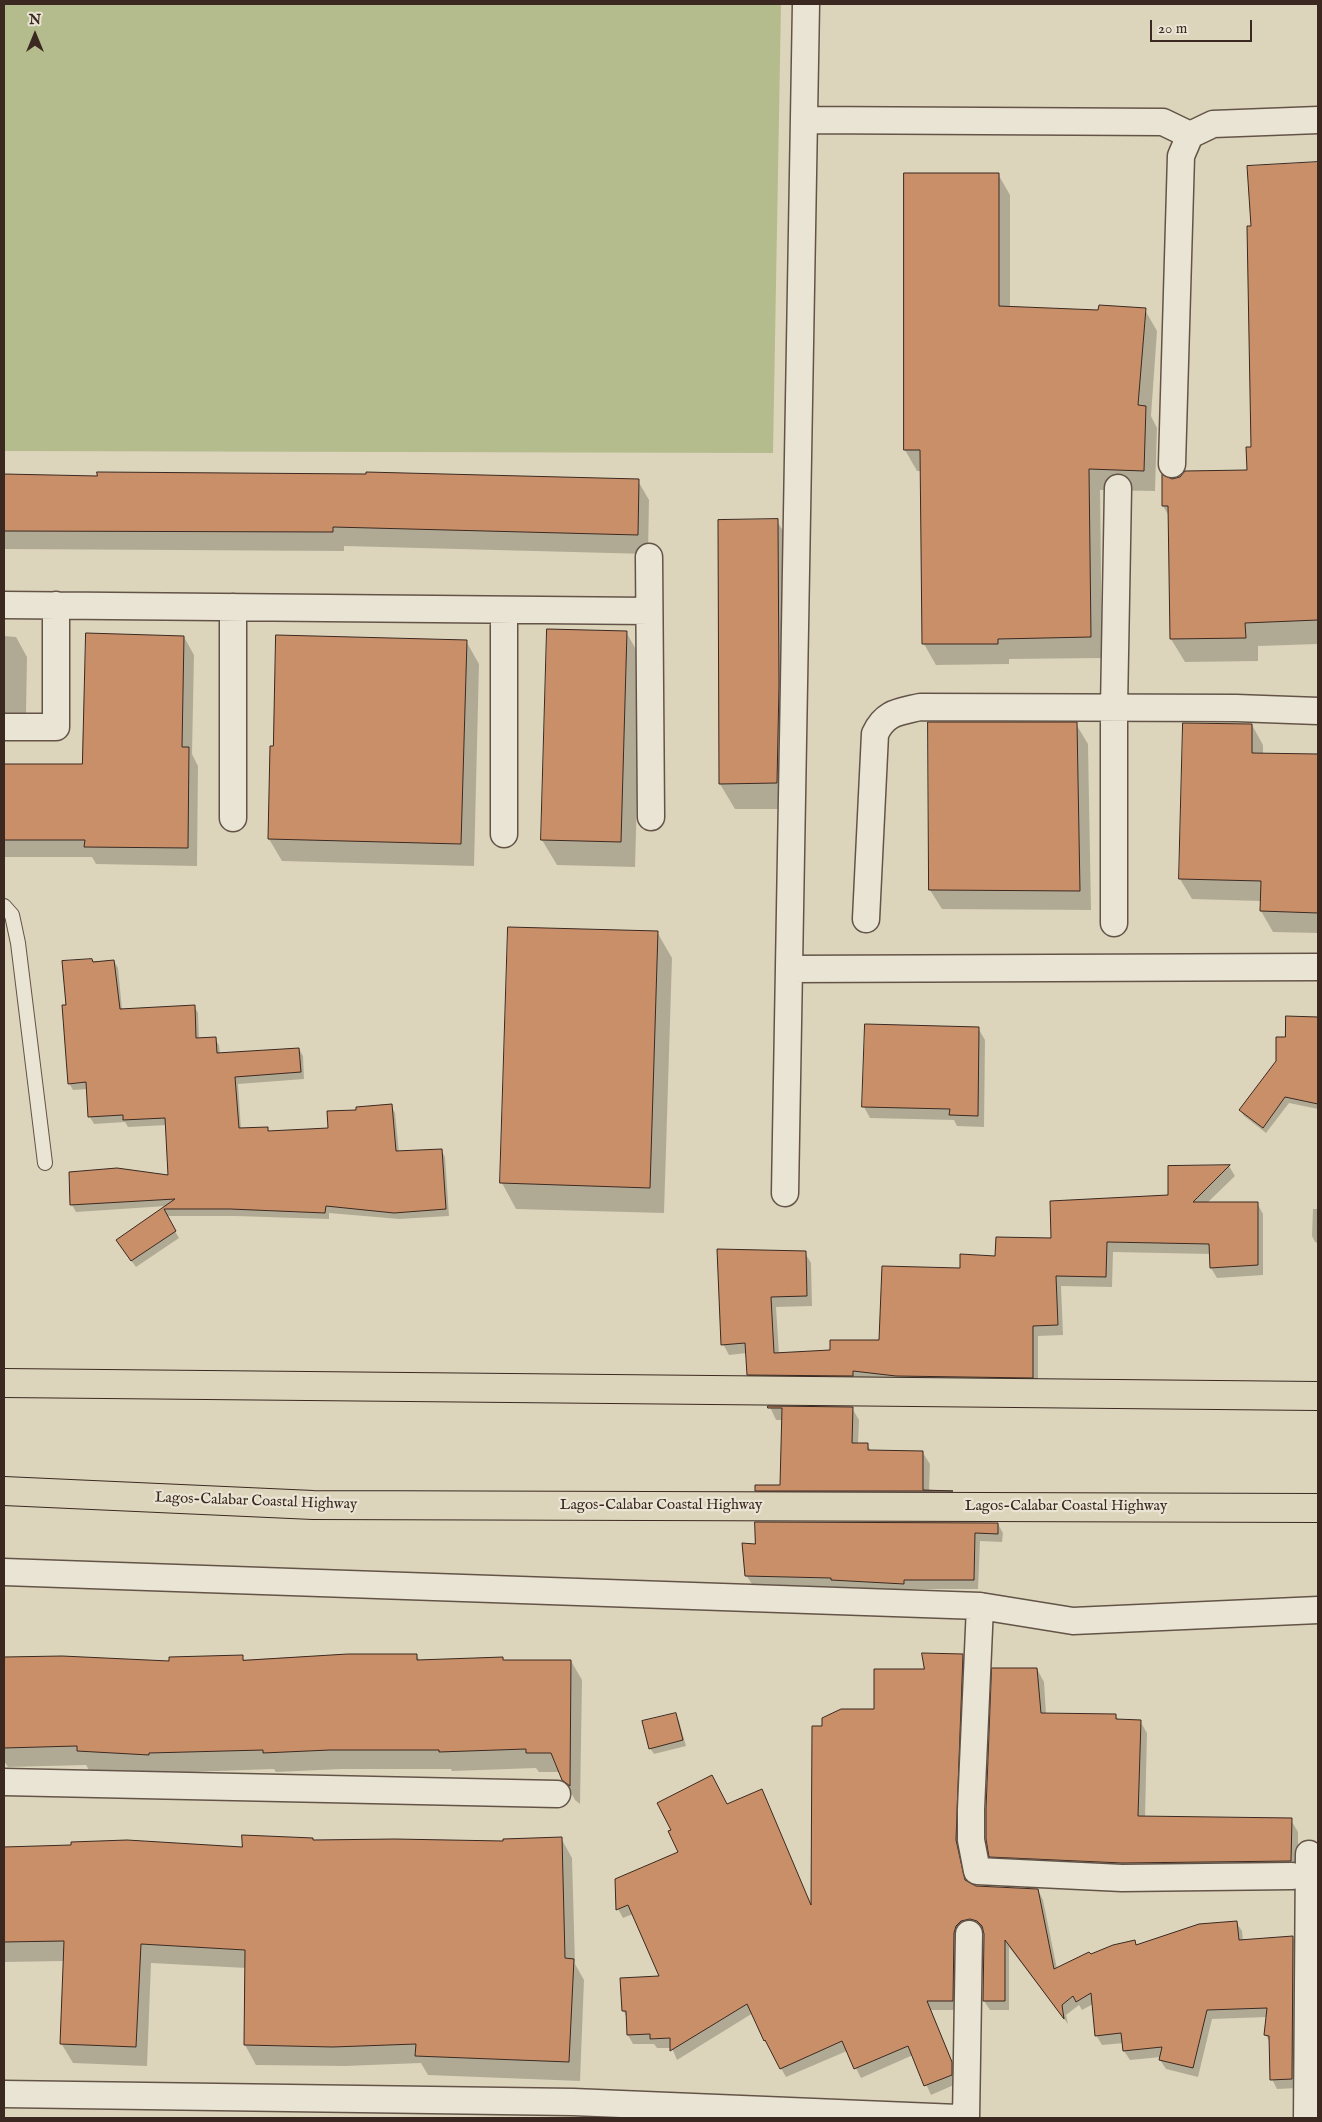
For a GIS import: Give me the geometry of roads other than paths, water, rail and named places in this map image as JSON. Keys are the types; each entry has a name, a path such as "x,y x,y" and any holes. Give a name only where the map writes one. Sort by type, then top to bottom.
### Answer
{"highway":[{"path":"4,1383 1318,1396"},
{"name":"Lagos-Calabar Coastal Highway","path":"4,1491 313,1506 1318,1508"}],"street":[{"path":"785,1193 806,4"},
{"path":"804,120 1163,122 1190,135"},
{"path":"1172,464 1181,156 1190,135 1214,124 1318,120"},
{"path":"1114,923 1114,708 1118,488"},
{"path":"649,557 652,817"},
{"path":"4,605 649,611"},
{"path":"4,727 56,727 56,605"},
{"path":"233,607 233,818"},
{"path":"504,610 504,834"},
{"path":"866,919 875,734 880,722 894,712 920,707 1236,708 1318,711"},
{"path":"789,969 1318,967"},
{"path":"4,1572 980,1606 1073,1621 1318,1610"},
{"path":"980,1606 971,1810 971,1840 976,1871 1122,1878 1292,1876"},
{"path":"4,1782 557,1794"},
{"path":"1307,2118 1309,1854"},
{"path":"966,2118 969,1934"},
{"path":"4,2094 573,2102 958,2118"}],"lane":[{"path":"4,906 12,915 18,943 45,1163"}]}
